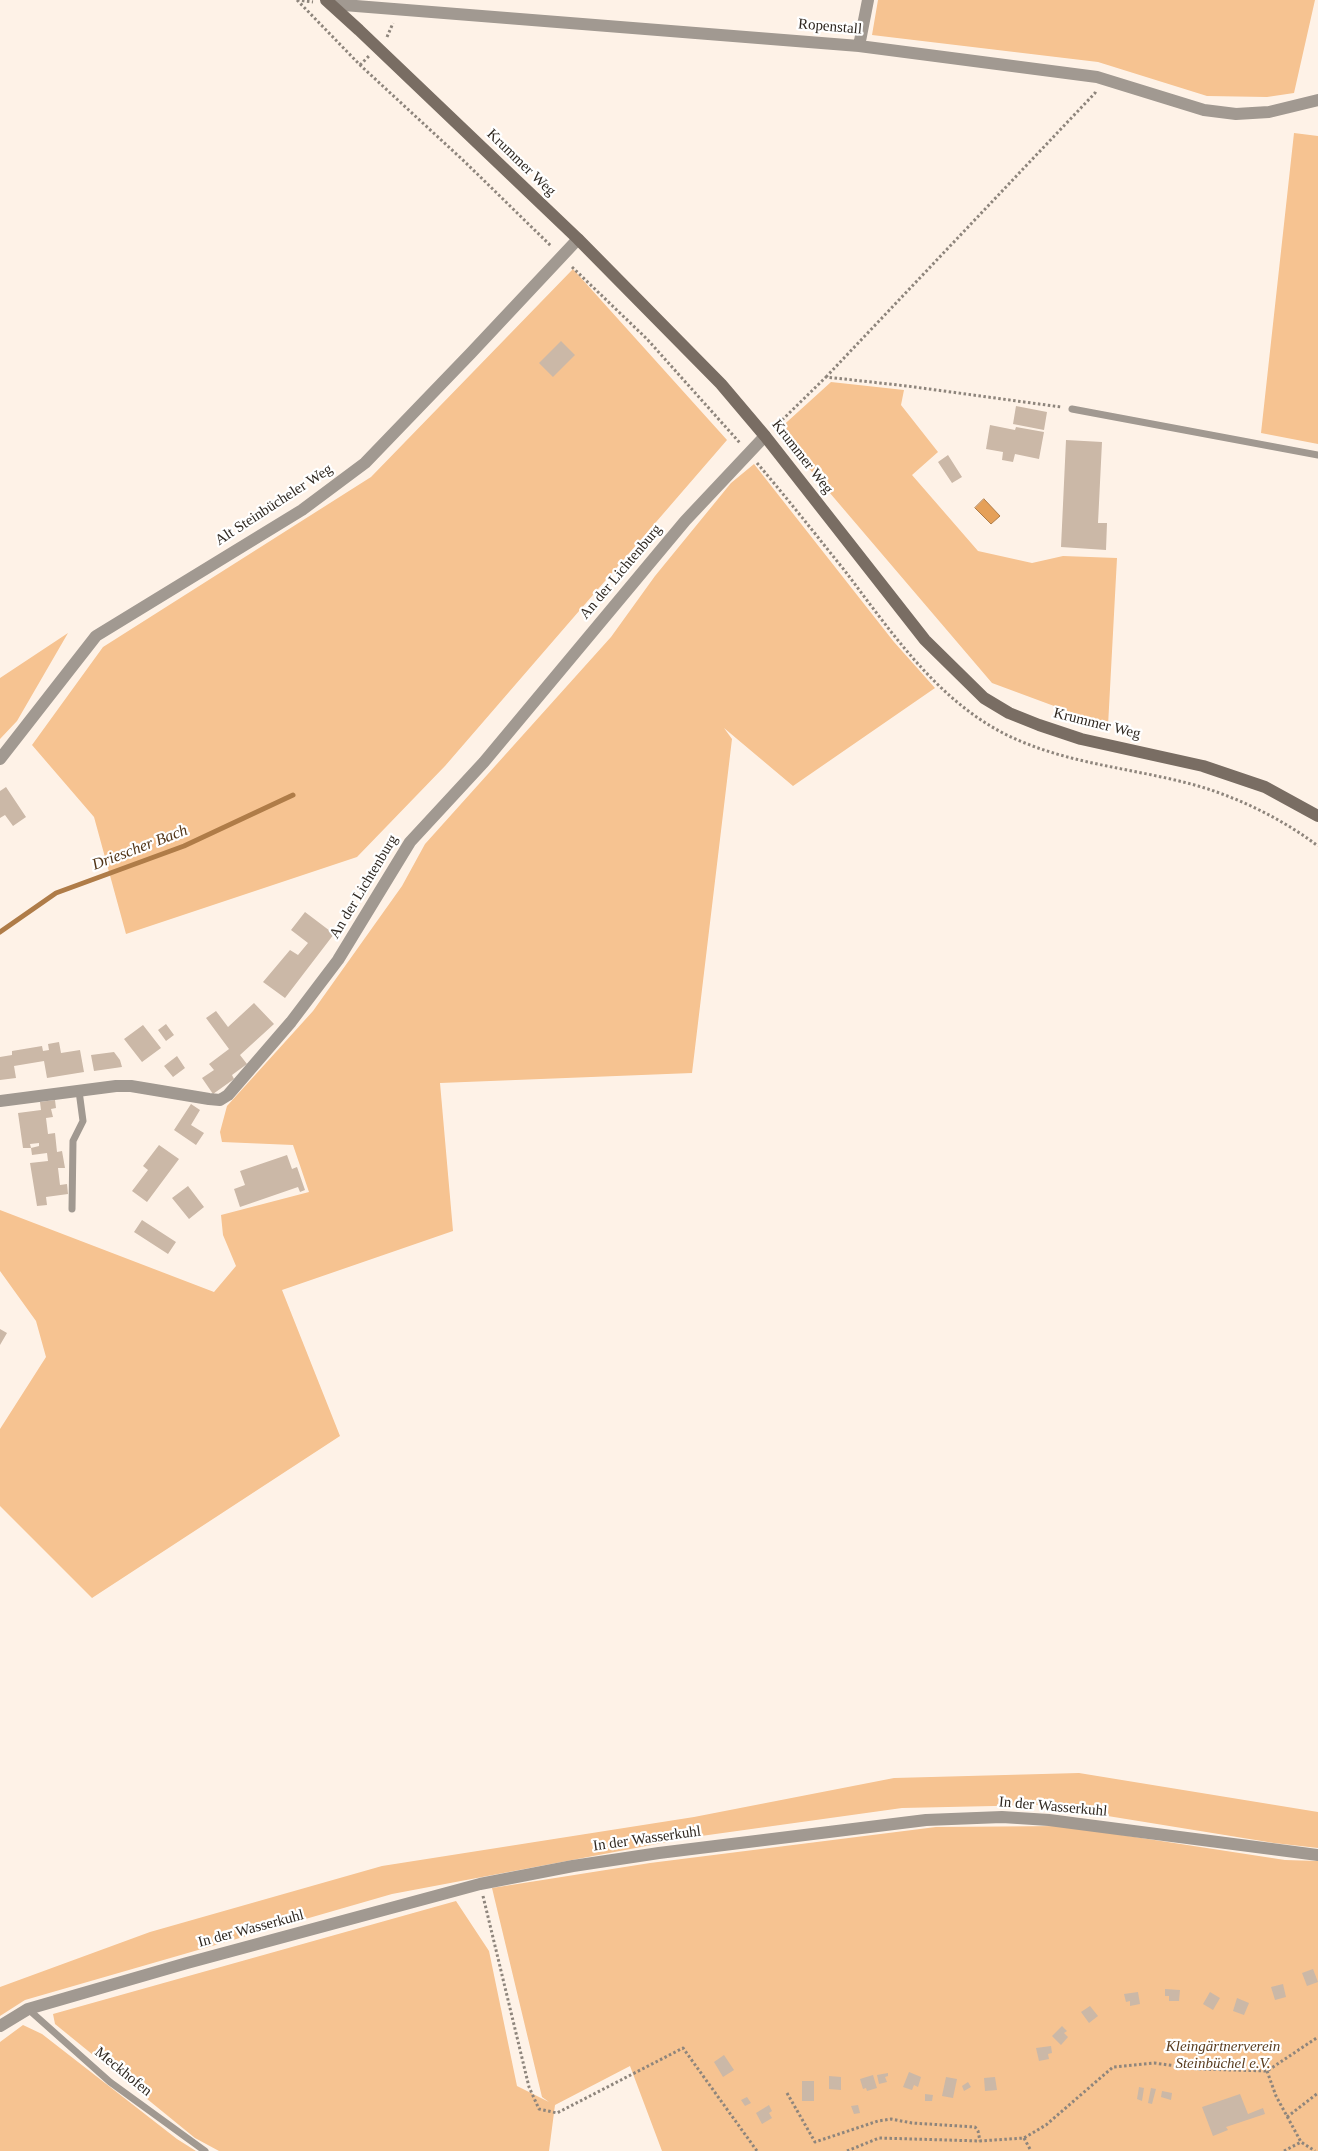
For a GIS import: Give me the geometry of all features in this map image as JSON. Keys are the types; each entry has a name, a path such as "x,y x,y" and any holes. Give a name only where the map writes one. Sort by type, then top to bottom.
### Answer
{"main road":[{"name":"Krummer Weg","path":"328,2 578,240 720,384 765,436 924,640 984,698 1039,726 1081,739 1203,766 1265,787 1318,816"}],"street":[{"path":"859,46 868,0"},
{"name":"Ropenstall","path":"328,2 859,46 1097,77 1204,110 1236,114 1269,112 1318,100"},
{"name":"Alt Steinbücheler Weg","path":"0,759 96,636 302,510 365,463 578,240"},
{"name":"An der Lichtenburg","path":"0,1101 116,1086 130,1086 209,1100 220,1100 228,1096 291,1022 338,960 410,842 484,762 685,521 765,436"},
{"name":"In der Wasserkuhl","path":"0,2026 28,2009 187,1963 480,1884 573,1866 659,1853 926,1820 1002,1817 1049,1820 1318,1855"}],"lane":[{"path":"1072,409 1318,455"},
{"path":"72,1209 73,1141 82,1121 79,1091"},
{"name":"Meckhofen","path":"28,2009 110,2082 206,2151"}],"path":[{"path":"765,436 826,377 1095,93 1097,77"},
{"path":"826,377 907,386 1072,409"},
{"path":"480,1884 529,2087 539,2109 557,2113 683,2048 757,2151"},
{"path":"847,2151 879,2138 980,2141 1024,2138 1046,2125 1113,2067 1154,2063 1198,2068 1267,2071 1318,2038"},
{"path":"1267,2071 1276,2096 1301,2142 1315,2151"},
{"path":"787,2093 815,2142 878,2121 892,2119 912,2123 975,2127 980,2141"},
{"path":"1287,2117 1318,2093"},
{"path":"1024,2138 1031,2151"},
{"path":"1284,2151 1301,2142"}],"green space":[{"path":"878,0 1315,0 1294,93 1267,97 1207,96 1098,62 872,35"},
{"path":"1294,133 1318,136 1318,444 1261,433"},
{"path":"573,269 727,440 445,766 357,857 126,934 94,817 32,745 103,647 371,477"},
{"path":"831,382 904,390 901,405 938,452 912,475 978,551 1032,563 1063,556 1117,558 1108,726 992,683 777,431"},
{"path":"754,464 894,642 935,688 793,786 724,728 732,739 692,1073 440,1083 453,1231 282,1290 340,1436 92,1598 0,1506 0,1429 46,1357 36,1321 0,1271 0,1210 214,1292 236,1266 223,1235 221,1215 309,1192 293,1145 222,1142 220,1132 227,1106 313,1011 402,886 425,844 611,637 655,576 731,483"},
{"path":"68,633 17,721 0,739 0,678"},
{"path":"1079,1773 1318,1812 1318,1848 1274,1843 1040,1805 902,1808 694,1837 392,1894 25,2000 0,2016 0,1987 150,1932 382,1866 694,1817 894,1778"},
{"name":"Kleingärtnerverein Steinbüchel e.V.","path":"1063,1826 1285,1860 1318,1861 1318,2151 662,2151 630,2066 555,2105 549,2151 219,2151 195,2138 55,2024 53,2014 456,1901 489,1951 517,2086 549,2102 542,2097 492,1888 650,1863 936,1827"},
{"path":"23,2025 42,2034 177,2139 196,2151 0,2151 0,2042"}],"shaded area":[{"path":"984,499 1000,516 991,524 975,508"}],"building":[{"path":"561,341 575,355 553,377 539,363"},
{"path":"1016,406 1047,412 1044,430 1013,424"},
{"path":"990,425 1015,430 1016,427 1044,432 1039,459 1015,454 1013,462 1002,460 1003,452 986,449"},
{"path":"1066,440 1102,442 1098,523 1107,523 1106,550 1061,547"},
{"path":"948,455 962,477 952,483 938,462"},
{"path":"6,787 26,817 13,826 5,815 0,818 0,791"},
{"path":"305,912 334,934 285,998 263,982 290,950 298,955 308,943 291,930"},
{"path":"254,1003 274,1024 240,1055 247,1064 232,1075 234,1079 213,1094 202,1078 214,1070 209,1064 229,1049 206,1018 216,1011 228,1027"},
{"path":"166,1024 174,1035 166,1041 158,1030"},
{"path":"143,1025 161,1048 142,1062 124,1039"},
{"path":"59,1042 61,1053 80,1050 84,1072 47,1078 44,1061 14,1066 16,1078 0,1080 0,1057 12,1055 12,1051 42,1046 43,1051 49,1050 48,1044"},
{"path":"114,1052 120,1060 122,1067 94,1071 91,1055"},
{"path":"177,1056 185,1068 173,1077 164,1066"},
{"path":"55,1100 56,1108 51,1109 53,1117 46,1118 48,1134 55,1133 57,1152 62,1151 65,1168 58,1168 60,1185 67,1184 68,1194 46,1197 47,1205 37,1206 30,1163 48,1161 47,1153 32,1155 31,1148 23,1148 18,1113 41,1110 40,1102","holes":["39,1143 39,1146 31,1148 30,1144"]},
{"path":"191,1104 200,1110 191,1125 204,1133 196,1145 174,1130"},
{"path":"159,1145 179,1159 147,1202 132,1191 148,1170 143,1166"},
{"path":"287,1155 292,1169 297,1167 305,1190 300,1192 298,1187 240,1207 234,1189 245,1185 240,1171"},
{"path":"188,1186 204,1207 189,1219 172,1198"},
{"path":"142,1220 176,1242 168,1254 134,1232"},
{"path":"0,1329 7,1333 0,1345"},
{"path":"1313,1969 1318,1982 1307,1986 1302,1973"},
{"path":"1283,1984 1286,1997 1275,2000 1271,1987"},
{"path":"1165,1989 1180,1990 1179,2001 1169,2001 1169,1996 1165,1996"},
{"path":"1138,1992 1140,2004 1130,2006 1130,2001 1126,2002 1124,1994"},
{"path":"1210,1992 1220,1998 1213,2010 1203,2004"},
{"path":"1237,1998 1249,2003 1244,2015 1233,2011"},
{"path":"1090,2006 1098,2016 1089,2023 1081,2012"},
{"path":"1062,2026 1067,2031 1064,2033 1068,2037 1061,2045 1052,2036"},
{"path":"1051,2046 1052,2053 1048,2054 1049,2059 1039,2061 1036,2048"},
{"path":"724,2055 734,2070 723,2077 714,2062"},
{"path":"909,2072 921,2077 918,2087 914,2085 912,2090 903,2087"},
{"path":"888,2073 888,2076 885,2077 887,2082 879,2084 877,2075"},
{"path":"873,2075 877,2088 867,2091 866,2088 863,2089 860,2079"},
{"path":"829,2076 841,2077 841,2090 829,2089"},
{"path":"946,2077 957,2079 953,2098 942,2096"},
{"path":"995,2077 997,2090 985,2091 984,2078"},
{"path":"802,2081 814,2081 814,2101 802,2101"},
{"path":"968,2082 971,2087 964,2091 962,2086"},
{"path":"1139,2087 1144,2088 1142,2101 1137,2099"},
{"path":"1151,2088 1156,2089 1152,2104 1148,2103"},
{"path":"1162,2091 1172,2093 1171,2100 1161,2097"},
{"path":"925,2094 933,2095 932,2101 925,2101"},
{"path":"1240,2094 1248,2114 1263,2108 1265,2114 1226,2127 1228,2130 1213,2136 1202,2107"},
{"path":"747,2097 751,2103 745,2106 741,2100"},
{"path":"769,2105 772,2111 769,2113 772,2118 762,2124 756,2113"},
{"path":"858,2105 860,2113 854,2114 851,2106"}],"waterway":[{"name":"Driescher Bach","path":"0,932 56,893 184,846 293,795"}]}
